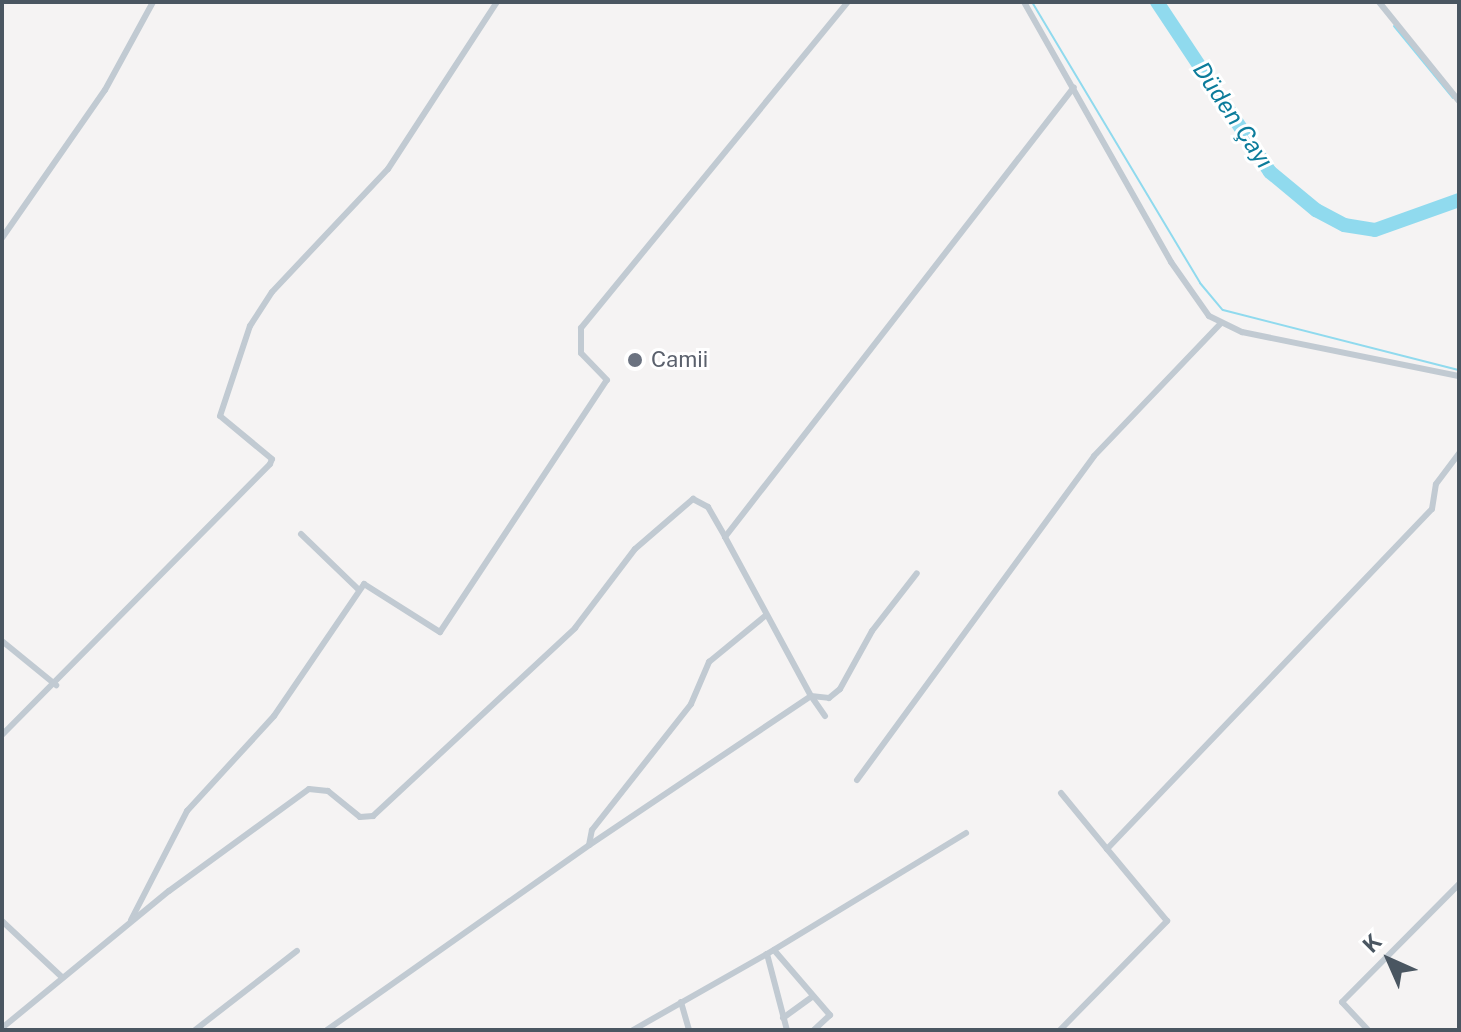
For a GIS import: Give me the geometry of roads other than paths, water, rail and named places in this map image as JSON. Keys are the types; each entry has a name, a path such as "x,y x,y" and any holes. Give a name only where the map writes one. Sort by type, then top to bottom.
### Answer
{"street":[{"path":"2,238 105,90 153,2"},
{"path":"2,735 56,685 121,608 270,464 272,459 220,416 250,326 272,292 388,169 497,2"},
{"path":"130,924 187,811 274,716 358,589 369,584 440,632 607,380 581,353 581,328 848,2"},
{"path":"1024,2 1171,262 1200,306 1221,323 1459,376"},
{"path":"1379,2 1459,101"},
{"path":"725,537 1074,87"},
{"path":"857,780 1094,456 1221,323"},
{"path":"1107,849 1432,509 1436,484 1459,453"},
{"path":"2,1028 130,924 309,789 328,791 360,817 373,816 554,648 635,549 693,499 708,507 765,616 825,716"},
{"path":"301,534 358,589"},
{"path":"327,1030 589,845 811,696 829,698 840,689 872,631 917,573"},
{"path":"589,845 592,830 691,704 709,662 765,616"},
{"path":"2,641 56,685"},
{"path":"1060,1030 1167,921 1061,793"},
{"path":"633,1030 771,952 966,833"},
{"path":"1368,1030 1342,1002 1459,884"},
{"path":"2,921 63,978"},
{"path":"195,1030 297,951"},
{"path":"771,952 830,1015 814,1030"},
{"path":"771,952 787,1030"},
{"path":"783,1018 813,996"},
{"path":"681,1002 689,1030"}],"waterway":[{"path":"1032,2 1200,283 1223,310 1459,370"},
{"name":"Düden Çayı","path":"1157,2 1270,172 1316,210 1344,225 1375,230 1459,200"},
{"path":"1394,26 1453,98"}],"place":[{"name":"Camii","path":"635,360"}]}
